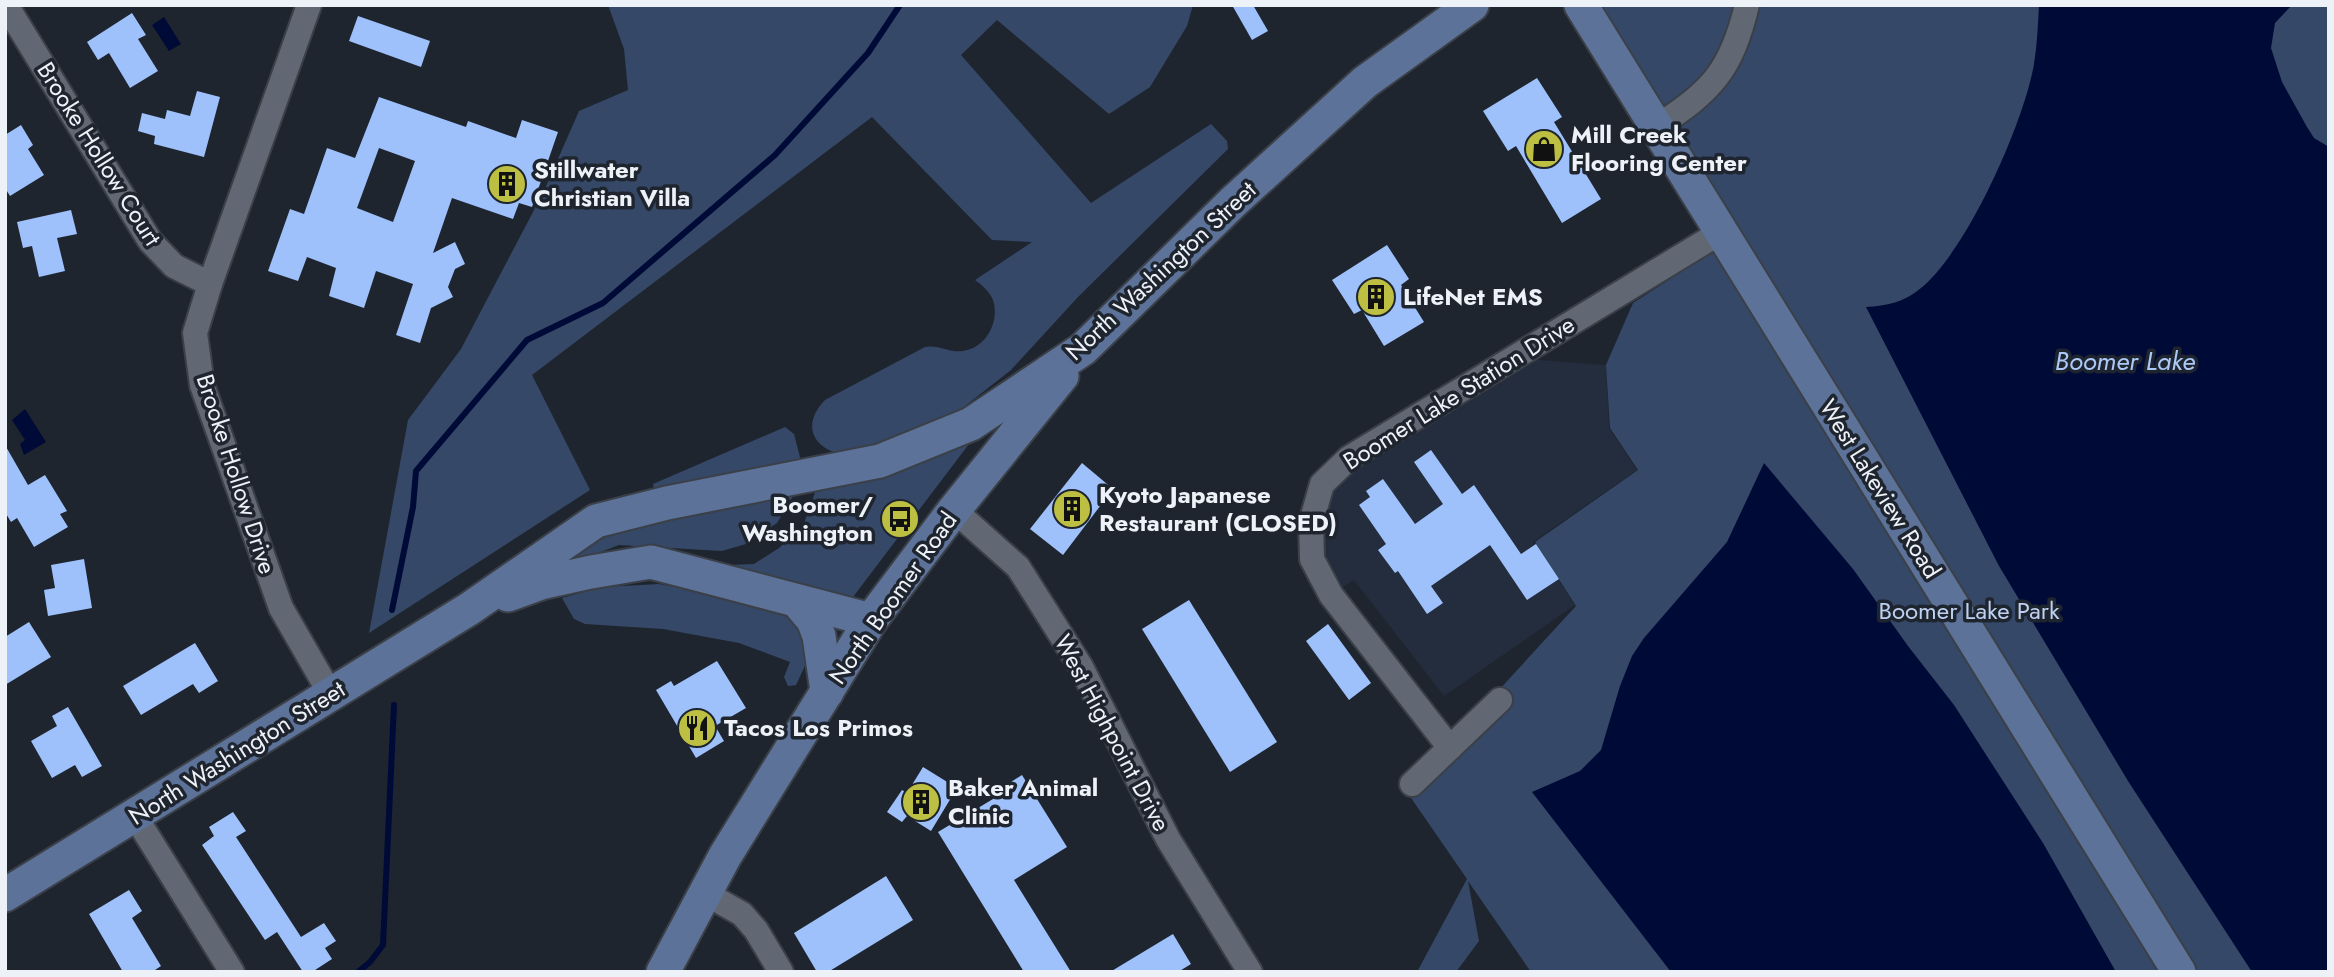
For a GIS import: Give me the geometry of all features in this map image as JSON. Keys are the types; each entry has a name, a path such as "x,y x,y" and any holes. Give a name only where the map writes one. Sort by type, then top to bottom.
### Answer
{"main road":[{"name":"North Washington Street","path":"5,895 469,609 596,521 667,503 880,461 971,424 1083,349 1233,202 1365,82 1472,5"},
{"name":"West Lakeview Road","path":"1581,5 2179,972"},
{"name":"North Boomer Road","path":"663,972 736,837 871,620 954,510 1083,349"},
{"name":"North Washington Street","path":"469,609 541,583 651,562 871,620"},
{"path":"797,601 813,620 819,636 827,692"}],"street":[{"name":"Brooke Hollow Court","path":"6,5 150,241 174,266 210,284"},
{"name":"Brooke Hollow Drive","path":"309,5 195,333 202,385 281,608 331,695"},
{"path":"1656,127 1689,106 1710,88 1729,59 1746,5"},
{"name":"Boomer Lake Station Drive","path":"1450,748 1331,595 1312,559 1311,523 1322,484 1349,458 1721,232"},
{"name":"West Highpoint Drive","path":"954,510 1017,566 1025,578 1081,667 1168,839 1250,972"},
{"path":"1412,784 1500,700"},
{"path":"135,816 232,972"},
{"path":"705,893 742,914 756,930 781,972"}],"shaded area":[{"path":"1525,359 1606,365 1609,428 1637,470 1533,542 1575,605 1444,696 1354,580 1343,587 1327,557 1321,517 1328,496 1345,470"}],"green space":[{"path":"608,5 1193,5 1187,26 1150,87 1109,114 997,20 961,55 1091,203 1211,124 1227,141 1228,149 1078,297 1011,370 955,414 846,455 826,448 814,435 813,419 825,400 925,347 963,351 978,345 993,325 995,308 990,294 975,280 1032,242 992,240 872,117 532,375 590,490 369,633 408,420 461,349 543,193 579,111 628,90 624,49"},
{"name":"Boomer Lake Park","path":"1583,5 2329,5 2329,972 1531,972 1468,881 1479,941 1456,972 1417,972 1467,879 1409,795 1463,729 1576,606 1535,542 1638,470 1610,428 1606,365 1633,303 1729,241"},
{"path":"785,427 794,434 801,461 654,488 653,484"},
{"path":"962,440 969,444 853,597 730,572 730,565 754,564 779,548 803,526 817,487"},
{"path":"792,492 792,498 777,523 746,544 722,551 619,545 551,571 544,563 625,523"},
{"path":"659,584 759,602 791,615 807,636 811,653 796,685 788,686 784,677 790,662 739,643 663,629 585,624 574,619 562,598 603,587"}],"water":[{"name":"Boomer Lake","path":"2039,5 2292,5 2275,23 2271,48 2282,82 2307,127 2314,138 2329,147 2329,972 2252,972 2128,781 1999,566 1866,307 1881,306 1908,297 1939,270 1957,246 1991,184 2019,119 2035,57"},
{"path":"164,17 181,44 169,51 152,25"},
{"path":"25,409 46,442 24,455 20,444 25,440 12,420"},
{"path":"1764,463 1853,569 1954,705 2043,843 2116,972 1671,972 1532,792 1580,771 1601,750 1632,656 1644,638 1727,542"}],"building":[{"path":"1232,5 1253,5 1268,31 1252,40"},
{"path":"132,13 146,35 138,39 158,71 130,88 109,53 98,60 87,42"},
{"path":"358,16 430,41 421,67 349,41"},
{"name":"Mill Creek Flooring Center","path":"1537,78 1562,117 1554,122 1601,199 1562,223 1516,146 1508,151 1483,111"},
{"path":"197,91 220,97 204,157 154,144 155,136 138,131 142,113 165,119 167,110 190,116"},
{"name":"Stillwater Christian Villa","path":"379,97 466,127 468,121 516,138 522,120 558,132 532,207 519,203 513,219 452,198 433,253 455,242 465,264 455,269 448,287 453,297 431,308 420,343 396,335 413,284 376,271 364,308 329,296 336,268 307,257 298,281 268,271 290,209 304,214 327,148 355,158","holes":["379,148 415,161 393,222 357,208"]},
{"path":"21,125 33,145 28,149 44,175 10,196 5,188 5,135"},
{"path":"71,210 77,234 57,238 65,271 39,277 32,246 23,248 17,222"},
{"name":"LifeNet EMS","path":"1387,245 1409,279 1401,285 1424,322 1384,346 1362,310 1354,314 1332,280"},
{"path":"5,445 28,485 45,475 67,511 60,514 68,527 34,547 17,518 11,522 5,512"},
{"path":"1431,450 1462,494 1474,485 1521,554 1536,544 1559,579 1527,600 1490,545 1431,586 1443,603 1427,614 1398,571 1395,573 1378,550 1386,544 1359,505 1370,497 1366,491 1383,479 1415,524 1443,504 1414,462"},
{"name":"Kyoto Japanese Restaurant (CLOSED)","path":"1082,463 1113,489 1063,555 1030,529"},
{"path":"84,559 92,608 48,616 44,590 55,588 51,565"},
{"path":"1189,600 1277,742 1230,772 1142,629"},
{"path":"29,622 51,657 5,685 5,637"},
{"path":"1328,624 1371,683 1349,700 1306,641"},
{"path":"195,643 218,681 199,693 193,684 141,715 123,686"},
{"path":"717,661 746,708 715,726 724,741 696,758 656,690 671,681 674,686"},
{"path":"68,707 102,766 82,777 75,765 52,778 31,741 57,726 52,716"},
{"name":"Baker Animal Clinic","path":"923,767 957,788 931,831 907,816 902,822 887,812 902,790 907,793"},
{"path":"1022,775 1067,847 1014,880 1071,972 1024,972 938,832 993,799 990,795"},
{"path":"233,812 246,831 236,837 301,937 324,923 336,941 325,948 332,959 312,972 303,972 277,932 265,940 202,845 214,836 209,827"},
{"path":"886,876 913,920 828,972 817,972 794,933"},
{"path":"129,890 142,911 132,918 161,966 152,972 123,972 89,914"},
{"path":"1173,934 1191,964 1178,972 1110,972"}],"waterway":[{"path":"392,610 413,507 416,471 527,340 603,303 775,155 868,53 900,5"},
{"path":"358,972 383,945 394,705"}],"place":[{"name":"Mill Creek Flooring Center","path":"1544,149"},
{"name":"Stillwater Christian Villa","path":"507,184"},
{"name":"LifeNet EMS","path":"1376,297"},
{"name":"Kyoto Japanese Restaurant (CLOSED)","path":"1072,509"},
{"name":"Boomer/ Washington","path":"900,519"},
{"name":"Tacos Los Primos","path":"697,728"},
{"name":"Baker Animal Clinic","path":"921,802"}]}
